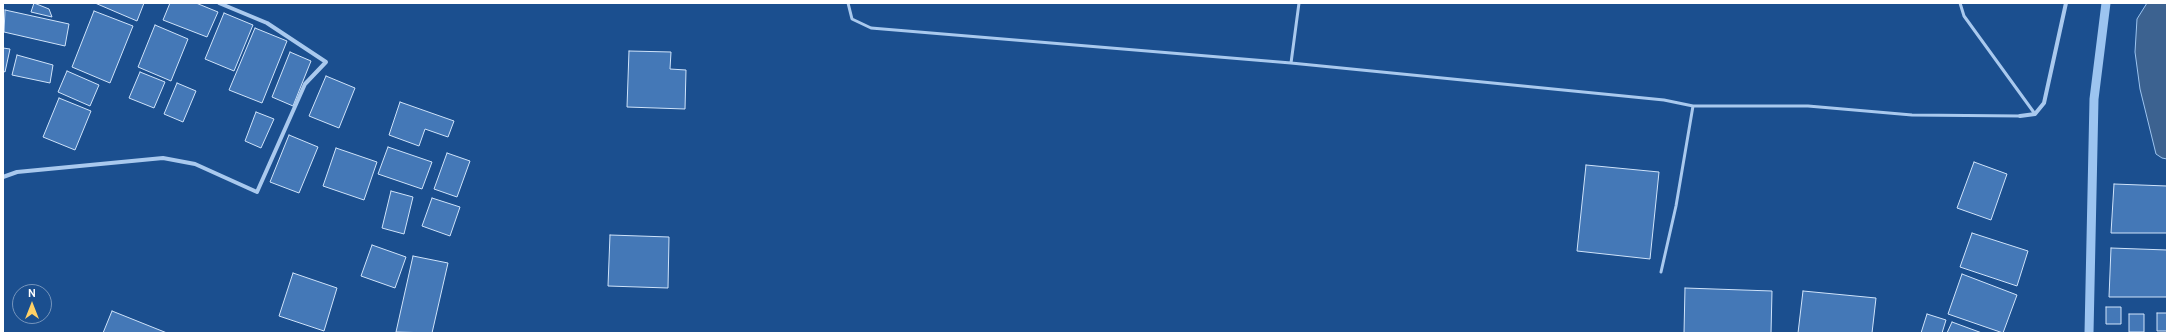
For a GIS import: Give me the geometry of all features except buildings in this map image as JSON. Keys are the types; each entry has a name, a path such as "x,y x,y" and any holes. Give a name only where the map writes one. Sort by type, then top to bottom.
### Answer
{"street":[{"path":"3,177 17,172 163,158 195,164 257,192 305,84 326,62 267,23 219,3"},
{"path":"2020,116 2035,114 2044,103 2066,3"}],"lane":[{"path":"848,3 852,18 871,28 1291,63 1664,100 1693,106 1808,106 1912,115 2020,116"},
{"path":"1291,63 1299,3"},
{"path":"1960,3 1964,16 2035,114"},
{"path":"1660,272 1676,206 1693,106"}],"water":[{"path":"2147,3 2167,3 2167,159 2156,154 2140,89 2135,52 2137,19"}],"waterway":[{"path":"2089,333 2094,99 2106,3"}]}
